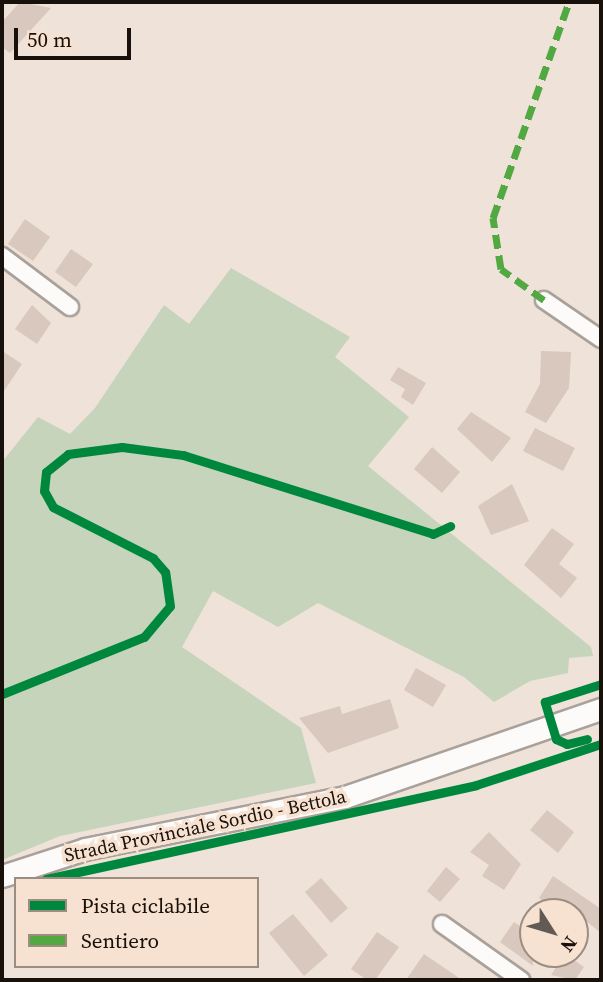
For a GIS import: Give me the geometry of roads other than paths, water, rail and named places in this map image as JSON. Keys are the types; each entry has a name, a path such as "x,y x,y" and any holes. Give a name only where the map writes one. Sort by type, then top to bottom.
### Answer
{"street":[{"path":"2,256 70,307"},
{"path":"544,300 601,338"},
{"name":"Strada Provinciale Sordio - Bettola","path":"3,876 85,849 329,801 601,709"},
{"path":"442,924 519,980"}]}
